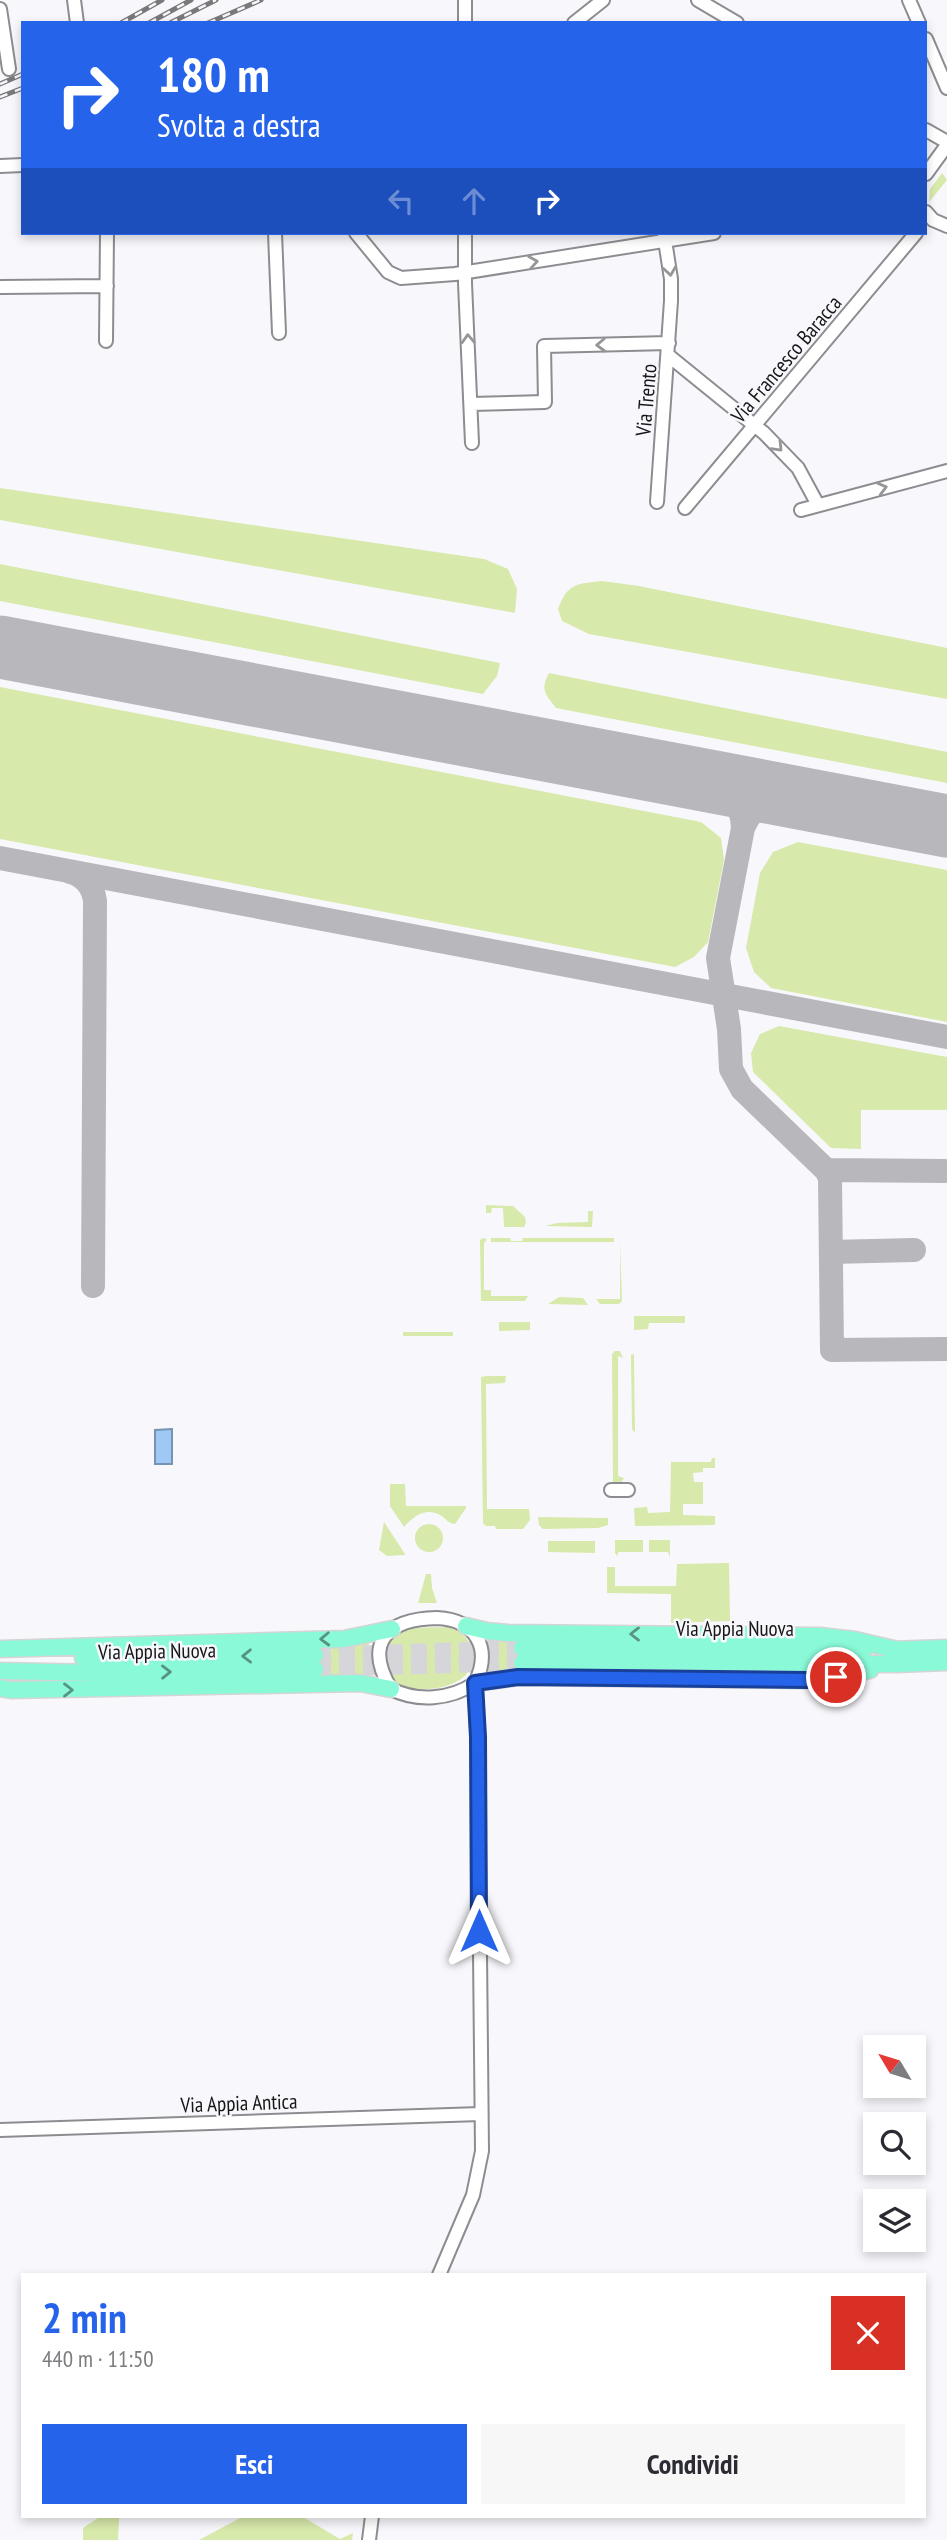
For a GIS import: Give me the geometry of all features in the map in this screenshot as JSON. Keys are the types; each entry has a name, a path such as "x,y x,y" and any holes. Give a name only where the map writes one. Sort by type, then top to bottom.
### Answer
{"main road":[{"path":"466,1626 508,1633 828,1637 897,1657"},
{"path":"0,1649 344,1639 392,1629"},
{"name":"Via Appia Nuova","path":"897,1657 947,1648"},
{"name":"Via Appia Nuova","path":"522,1656 897,1657 947,1662"},
{"path":"475,1683 518,1677 815,1679 841,1676 897,1657"},
{"name":"Via Appia Nuova","path":"0,1659 315,1662 99,1673 0,1671"},
{"path":"0,1688 101,1690 371,1683 391,1689"}],"street":[{"path":"74,0 77,21"},
{"path":"465,0 465,21"},
{"path":"577,21 603,0"},
{"path":"698,0 734,21"},
{"path":"908,0 918,21"},
{"path":"0,9 9,69"},
{"path":"927,41 947,88"},
{"path":"927,131 947,144 927,173"},
{"path":"0,166 21,165"},
{"path":"927,216 947,226"},
{"path":"106,341 107,235"},
{"path":"275,235 279,333"},
{"path":"358,235 394,276 401,278 465,273 664,237 688,235"},
{"path":"465,235 472,443"},
{"name":"Via Francesco Baracca","path":"685,508 914,235"},
{"name":"Via Trento","path":"657,502 671,301 671,279 664,237"},
{"path":"0,286 107,286"},
{"path":"471,404 545,402 544,346 669,343"},
{"path":"669,356 756,425 798,468 818,505"},
{"path":"801,510 947,471"},
{"path":"611,1490 628,1490"},
{"path":"440,2273 473,2195 482,2151 475,1683 481,1667 482,1652 476,1637 466,1626 446,1619 407,1620 392,1629 384,1639 379,1657 381,1673 391,1689 409,1697 446,1695 475,1683"},
{"path":"446,1695 466,1703 477,1720"},
{"name":"Via Appia Antica","path":"0,2130 480,2114"},
{"path":"369,2540 372,2518"}],"green space":[{"path":"942,173 947,180 929,202 930,189"},
{"path":"0,488 484,559 508,569 517,589 515,613 0,520"},
{"path":"0,564 500,663 497,676 483,694 0,601"},
{"path":"602,581 639,586 947,648 947,699 589,634 562,621 558,609 569,590 579,584"},
{"path":"549,673 947,752 947,783 556,708 545,692"},
{"path":"0,687 701,822 721,838 724,860 708,942 694,957 675,967 0,839"},
{"path":"798,842 947,870 947,1022 771,988 754,972 746,948 760,873 773,852"},
{"path":"779,1026 947,1057 947,1110 861,1110 861,1149 831,1148 753,1072 751,1053 760,1034"},
{"path":"486,1205 513,1206 525,1217 524,1227 504,1227 503,1208 492,1208 491,1213 486,1213"},
{"path":"588,1211 593,1211 592,1227 545,1226 588,1222"},
{"path":"491,1238 522,1241 523,1238 614,1238 614,1242 491,1242"},
{"path":"487,1239 484,1243 484,1290 491,1290 491,1296 528,1296 525,1301 481,1301 480,1240"},
{"path":"620,1242 622,1301 619,1304 600,1304 596,1299 620,1299"},
{"path":"559,1297 583,1298 588,1305 548,1304"},
{"path":"634,1316 685,1316 685,1323 649,1323 648,1329 634,1330"},
{"path":"499,1322 530,1322 530,1330 499,1331"},
{"path":"403,1332 453,1332 453,1336 403,1336"},
{"path":"620,1351 623,1358 618,1356 618,1476 624,1478 619,1486 613,1484 612,1354"},
{"path":"634,1355 635,1433 632,1429"},
{"path":"506,1376 505,1383 486,1384 487,1509 529,1509 530,1520 523,1529 496,1529 495,1526 486,1526 483,1523 481,1377"},
{"path":"712,1458 715,1458 715,1468 703,1468 703,1472 693,1473 694,1482 703,1482 703,1504 683,1504 683,1515 715,1516 715,1525 635,1526 634,1508 647,1507 648,1513 670,1512 671,1462 711,1462"},
{"path":"390,1484 405,1484 406,1506 466,1508 455,1524 429,1512 415,1517 404,1527 390,1506"},
{"path":"538,1517 608,1518 608,1525 598,1528 543,1529 539,1525"},
{"path":"384,1522 405,1555 387,1556 379,1550"},
{"path":"429,1524 439,1528 443,1538 439,1548 429,1552 419,1548 415,1538 419,1528"},
{"path":"615,1540 643,1540 643,1552 618,1552 618,1556 615,1553"},
{"path":"649,1540 670,1540 670,1557 668,1552 649,1552"},
{"path":"548,1541 595,1541 595,1553 548,1552"},
{"path":"729,1563 730,1621 671,1623 671,1594 607,1593 607,1567 615,1567 615,1586 676,1586 677,1564"},
{"path":"426,1574 431,1574 437,1603 418,1603"},
{"path":"448,1627 468,1640 473,1656 468,1672 461,1679 440,1688 416,1689 395,1681 385,1659 390,1639 406,1630"},
{"path":"487,1638 519,1641 519,1670 488,1673 490,1655"},
{"path":"369,1642 370,1676 317,1676 315,1645"},
{"path":"98,2518 119,2518 118,2540 83,2540 83,2528"},
{"path":"240,2518 305,2518 340,2539 353,2533 352,2540 199,2540"}],"water":[{"path":"172,1429 172,1464 155,1464 155,1430"}],"taxiway":[{"path":"704,780 720,787 737,803 743,828 718,958 729,1029 731,1069 742,1089 826,1170 830,1178 832,1350 947,1349"},
{"path":"743,828 753,811 766,802 800,799"},
{"path":"0,858 947,1037"},
{"path":"70,872 87,882 95,901 93,1286"},
{"path":"826,1170 944,1171"},
{"path":"831,1252 914,1250"}],"runway":[{"path":"0,647 947,826"}],"tunnel":[{"path":"315,1655 522,1648"},
{"path":"315,1669 522,1663"}],"railway":[{"path":"125,21 162,0"},
{"path":"153,21 191,0"},
{"path":"174,21 216,0"},
{"path":"213,21 261,0"},
{"path":"0,84 21,75"},
{"path":"0,97 21,89"}],"route":[{"path":"479,1931 478,1737 475,1683 518,1677 807,1680 836,1677"}]}
